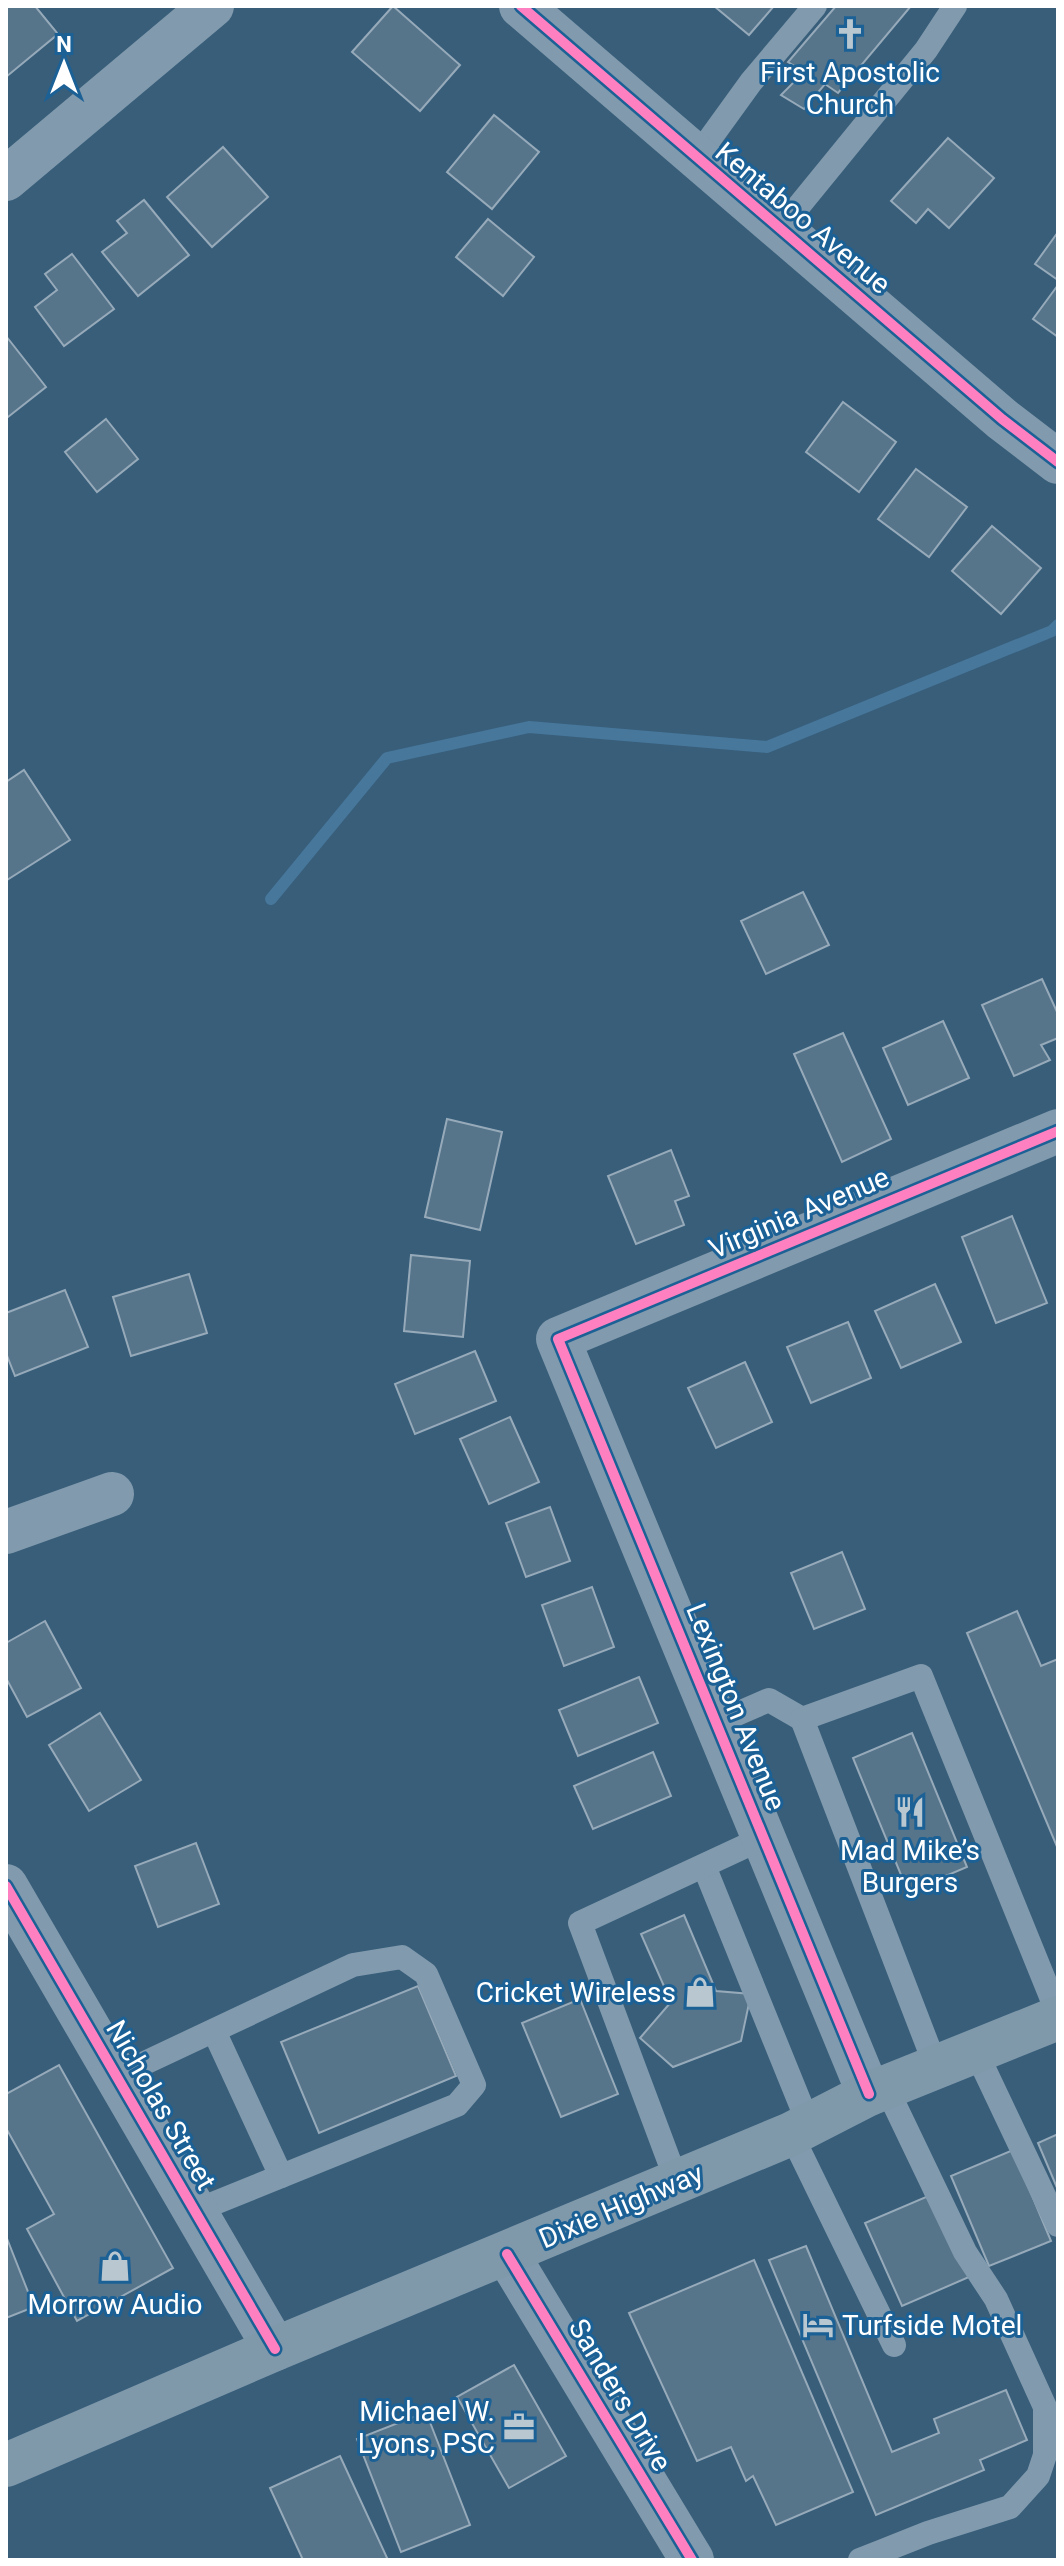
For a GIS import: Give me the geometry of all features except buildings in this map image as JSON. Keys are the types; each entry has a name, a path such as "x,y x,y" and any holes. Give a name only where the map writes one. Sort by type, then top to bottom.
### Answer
{"main road":[{"name":"Dixie Highway","path":"6,2465 677,2182 800,2129 877,2090 1058,2016"}],"street":[{"path":"6,179 212,6"},
{"name":"Kentaboo Avenue","path":"521,6 1002,419 1058,462"},
{"name":"Virginia Avenue","path":"558,1339 1058,1131"},
{"name":"Lexington Avenue","path":"558,1339 763,1838 877,2090"},
{"path":"6,1532 112,1494"},
{"name":"Nicholas Street","path":"10,1902 117,2076 275,2349"},
{"name":"Sanders Drive","path":"507,2254 692,2560"}],"lane":[{"path":"696,158 751,82 815,6"},
{"path":"780,229 926,50 955,6"},
{"path":"802,1719 921,1676 1058,2016"},
{"path":"716,1723 769,1700 802,1719 956,2059 1058,2225"},
{"path":"677,2182 580,1923 763,1838"},
{"path":"704,1866 800,2129 894,2345"},
{"path":"117,2076 353,1965 402,1957 426,1974 474,2085 457,2105 195,2211"},
{"path":"214,2031 281,2176"},
{"path":"860,2560 928,2533 1010,2507 1038,2476 1045,2455 1045,2407 996,2299 965,2252 877,2090"}],"waterway":[{"path":"271,899 387,758 529,727 767,747 1052,631 1058,625"}],"cycle path":[{"path":"521,6 1002,419 1058,462"},
{"path":"869,2094 558,1339 1058,1131"},
{"path":"6,1886 275,2349"},
{"path":"507,2254 692,2560"}],"place":[{"name":"First Apostolic Church","path":"850,34"},
{"name":"Mad Mike’s Burgers","path":"910,1812"},
{"name":"Cricket Wireless","path":"700,1992"},
{"name":"Morrow Audio","path":"115,2266"},
{"name":"Turfside Motel","path":"818,2325"},
{"name":"Michael W. Lyons, PSC","path":"519,2427"}]}
